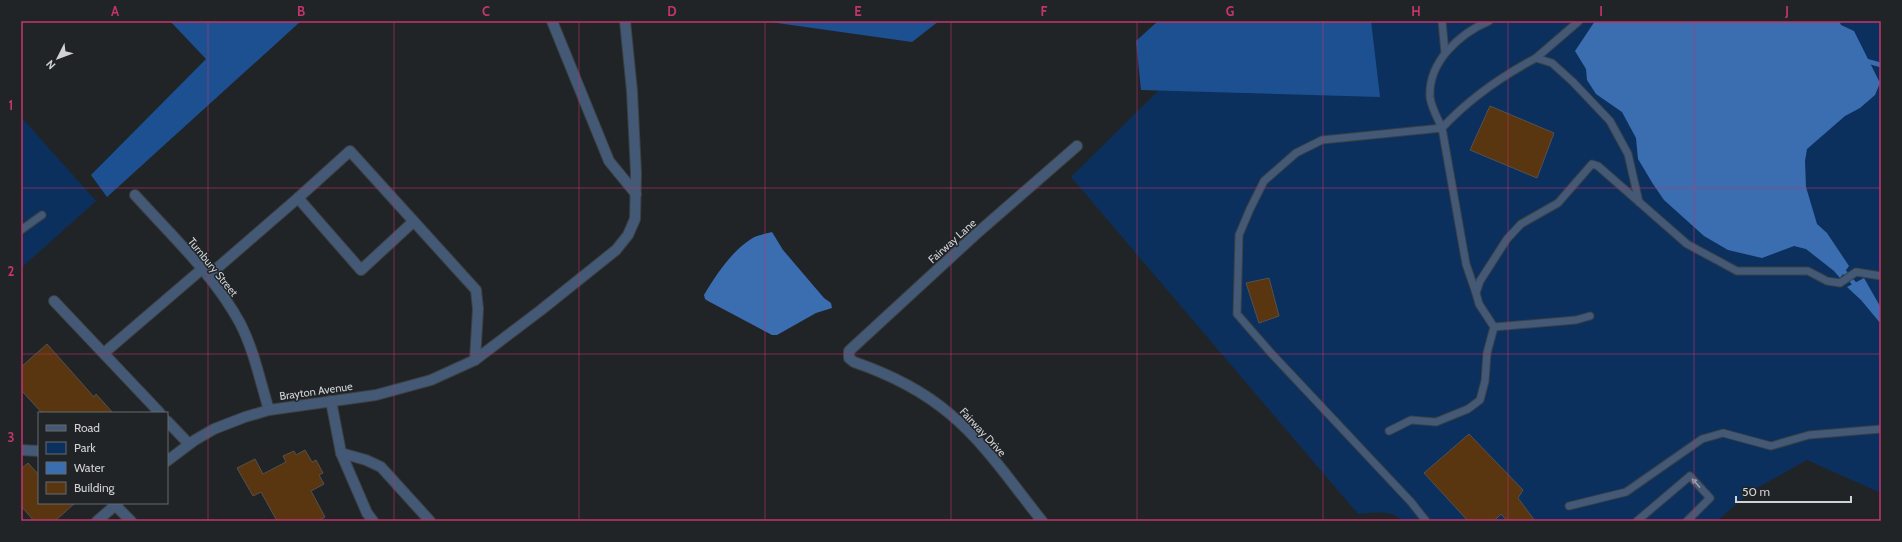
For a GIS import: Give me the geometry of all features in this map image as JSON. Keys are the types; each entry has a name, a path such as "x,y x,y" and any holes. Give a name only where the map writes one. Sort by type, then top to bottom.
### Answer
{"street":[{"path":"552,21 609,161 636,194"},
{"name":"Brayton Avenue","path":"168,460 189,444 229,423 269,410 376,395 409,388 431,380 475,360 616,250 628,235 635,219 636,194 632,90 625,21"},
{"name":"Fairway Lane","path":"848,356 849,351 975,235 1077,146"},
{"path":"104,353 298,198 350,152 476,290 478,309 475,360"},
{"name":"Turnbury Street","path":"135,195 205,272 229,304 250,345 269,410"},
{"path":"298,198 361,270 413,222"},
{"path":"54,301 159,412"},
{"name":"Fairway Drive","path":"848,356 854,362 892,377 921,393 950,414 967,430 1042,521"},
{"path":"331,401 341,453 367,513 373,521"},
{"path":"168,422 189,444"},
{"path":"21,450 38,451"},
{"path":"341,453 366,460 381,467 430,521"},
{"path":"97,521 115,504 131,521"}],"lane":[{"path":"1442,21 1445,53"},
{"path":"1389,431 1411,420 1436,422 1468,409 1480,400 1485,382 1487,353 1494,326 1479,304 1466,264 1442,128 1430,98 1430,83 1436,66 1445,53 1476,27 1489,21"},
{"path":"1426,521 1411,502 1271,353 1237,314 1240,235 1250,209 1264,181 1296,153 1322,140 1442,128 1451,118 1505,75 1536,58 1579,21"},
{"path":"1536,58 1552,63 1573,82 1610,121 1628,154 1639,202"},
{"path":"1476,293 1480,281 1507,239 1521,224 1558,203 1592,164 1598,166 1687,244 1737,271 1808,271 1827,281 1840,283 1856,272 1881,276"},
{"path":"21,230 42,215"},
{"path":"1494,326 1576,320 1590,316"},
{"path":"1569,506 1626,492 1702,439 1723,433 1772,446 1810,435 1881,429"},
{"path":"1637,521 1690,476 1710,498 1687,521"}],"green space":[{"path":"1242,21 1881,21 1881,493 1807,460 1750,492 1717,521 1403,521 1388,513 1358,514 1071,177 1159,90"},
{"path":"21,117 96,201 21,268"}],"shaded area":[{"path":"170,21 301,21 107,197 91,175 206,59"},
{"path":"763,21 939,21 912,42"},
{"path":"1158,21 1371,21 1380,97 1141,90 1136,41"}],"water":[{"path":"1595,21 1839,21 1841,25 1854,31 1880,83 1875,95 1860,108 1845,116 1807,149 1805,161 1806,187 1817,224 1827,233 1849,266 1840,278 1834,271 1806,249 1794,246 1762,258 1728,250 1704,236 1664,200 1638,159 1636,138 1622,112 1596,94 1587,80 1586,69 1575,51"},
{"path":"772,232 783,250 824,298 831,303 832,308 816,313 777,335 772,335 708,301 705,299 704,295 719,272 737,250 753,238"},
{"path":"1864,278 1881,308 1881,324 1861,300 1847,287"}],"building":[{"path":"1490,106 1554,133 1537,178 1470,150"},
{"path":"1269,278 1279,316 1259,323 1246,283"},
{"path":"47,344 94,397 96,394 112,412 41,412 21,390 21,367"},
{"path":"1469,434 1523,490 1518,498 1535,521 1507,521 1501,514 1494,521 1468,521 1424,473"},
{"path":"305,450 312,462 316,460 323,473 319,475 324,484 311,491 325,517 318,521 277,521 261,492 253,496 237,468 255,459 263,474 286,462 283,456 294,451 296,455"},
{"path":"28,463 38,474 38,504 74,504 55,521 34,521 21,506 21,469"}],"waterway":[{"path":"1863,60 1881,65"},
{"path":"1841,268 1857,287"}]}
